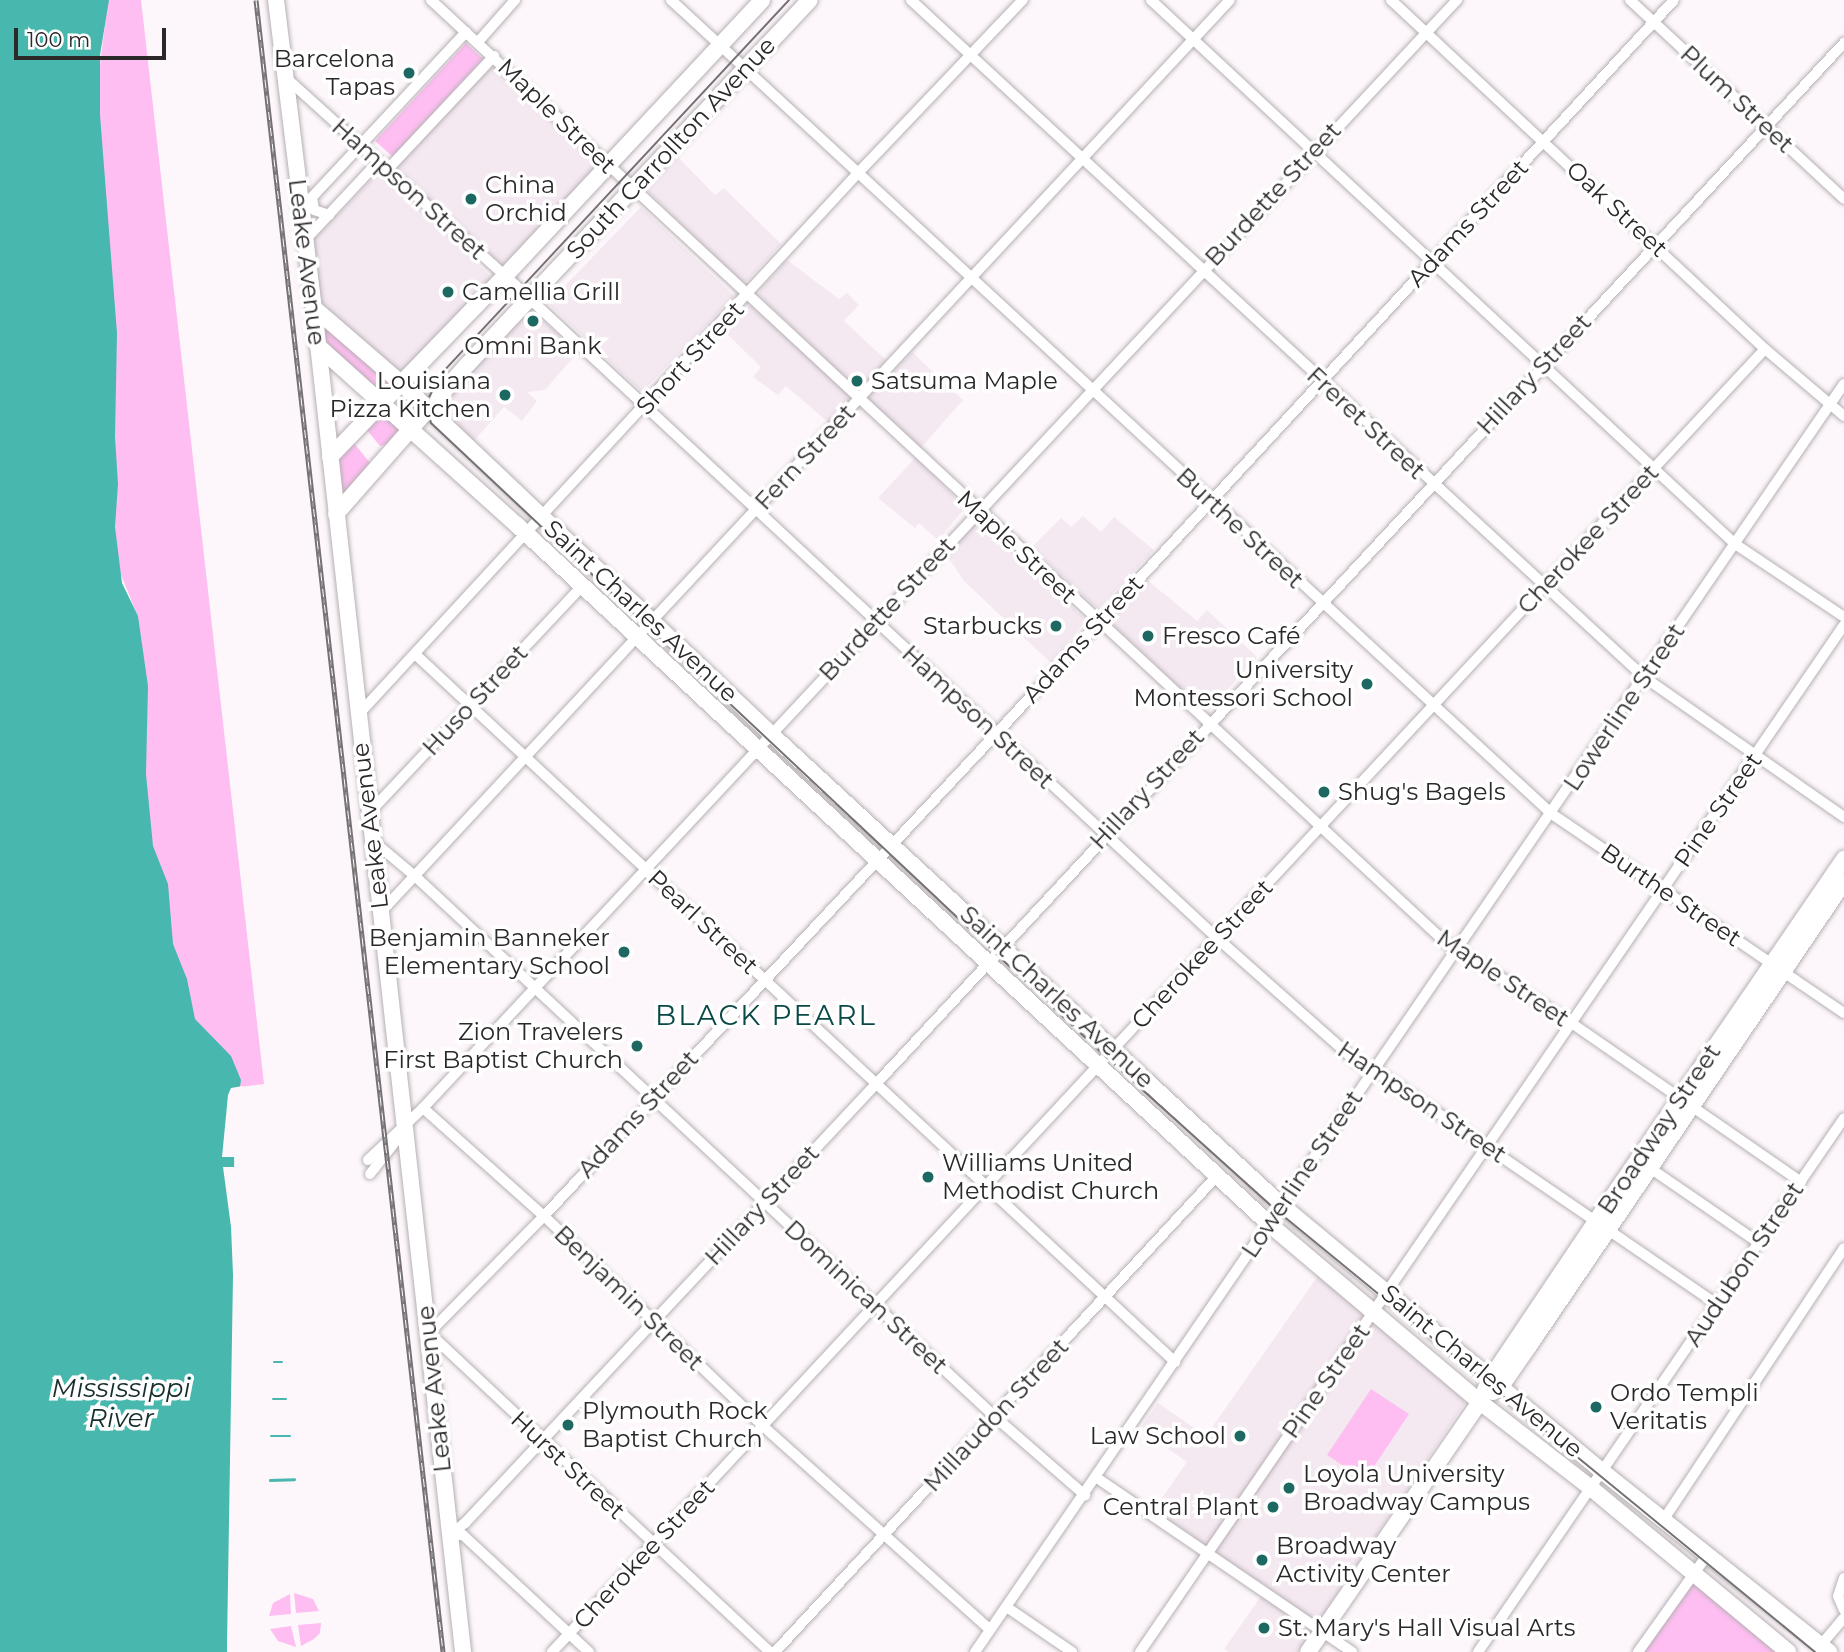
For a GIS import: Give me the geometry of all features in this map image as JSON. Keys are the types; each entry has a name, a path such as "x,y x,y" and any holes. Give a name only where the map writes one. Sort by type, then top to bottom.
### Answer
{"main road":[{"name":"Leake Avenue","path":"276,0 284,76 306,203 305,240 463,1652"},
{"name":"South Carrollton Avenue","path":"330,457 505,276 762,0"},
{"name":"South Carrollton Avenue","path":"336,514 412,431 468,364 810,0"},
{"name":"Saint Charles Avenue","path":"314,308 402,384 771,734 1280,1204 1603,1472 1825,1649"},
{"name":"Saint Charles Avenue","path":"318,346 526,533 1216,1177 1480,1402 1592,1489 1788,1652"},
{"name":"Broadway Street","path":"1308,1652 1778,967 1844,859"},
{"name":"Broadway Street","path":"1778,967 1844,882"},
{"name":"Broadway Street","path":"1602,1225 1650,1168 1686,1101"}],"street":[{"name":"Maple Street","path":"431,0 1445,942 1570,1022 1801,1182"},
{"path":"329,215 314,210 306,203 361,145 515,0"},
{"name":"Burthe Street","path":"671,0 1434,708 1552,814 1844,1013"},
{"name":"Freret Street","path":"911,0 1431,484 1644,677 1844,817"},
{"name":"Short Street","path":"357,716 645,407 858,173 1023,0"},
{"path":"1151,0 1735,544 1844,617"},
{"name":"Fern Street","path":"380,913 1230,0"},
{"name":"Oak Street","path":"1391,0 1765,349 1844,416"},
{"name":"Burdette Street","path":"404,1128 1314,149 1457,0"},
{"name":"Plum Street","path":"1630,0 1844,198"},
{"name":"Adams Street","path":"429,1333 544,1216 996,734 1674,0"},
{"name":"Hillary Street","path":"450,1535 465,1523 876,1084 1104,834 1844,43"},
{"path":"305,240 494,56"},
{"name":"Hampson Street","path":"284,76 530,299 1217,938 1358,1063 1385,1077 1716,1304"},
{"name":"Cherokee Street","path":"552,1652 1434,708 1543,586 1765,349"},
{"name":"Lowerline Street","path":"975,1652 1086,1495 1280,1204 1552,814 1844,384"},
{"name":"Huso Street","path":"369,813 582,586"},
{"name":"Pine Street","path":"1140,1652 1389,1293 1570,1022 1844,625"},
{"name":"Pearl Street","path":"415,654 1175,1362"},
{"name":"Dominican Street","path":"372,840 416,877 994,1416 1086,1495"},
{"name":"Benjamin Street","path":"424,1108 544,1216 763,1426 990,1630"},
{"name":"Audubon Street","path":"1478,1652 1844,1118"},
{"path":"368,1160 404,1128"},
{"path":"370,1174 386,1157 404,1128"},
{"path":"1650,1168 1759,1243"},
{"name":"Millaudon Street","path":"773,1652 1216,1177"},
{"path":"1664,1518 1844,1248"},
{"name":"Hurst Street","path":"429,1333 653,1544 773,1652"},
{"path":"1097,1478 1352,1652"},
{"path":"450,1535 463,1535 589,1652"},
{"path":"1638,1652 1708,1554"},
{"path":"1825,1649 1833,1622 1843,1612 1838,1596 1844,1577"},
{"path":"1008,1608 1072,1652"}],"shaded area":[{"path":"108,0 141,0 264,1084 231,1088 184,1034 146,833 138,617 114,557 94,113"},
{"path":"466,43 483,59 393,157 375,141"},
{"path":"489,54 608,165 505,276 393,170"},
{"path":"677,156 715,195 724,188 781,244 747,281 741,282 646,190"},
{"path":"383,172 495,281 405,374 397,373 319,306 309,244 376,175"},
{"path":"641,207 734,296 642,392 548,303"},
{"path":"787,260 839,299 847,293 859,305 844,321 886,360 861,388 855,387 759,295 761,288"},
{"path":"750,305 849,394 851,401 830,424 786,386 778,395 753,377 761,367 725,332"},
{"path":"529,307 577,353 545,390 527,392 537,401 522,421 504,407 471,444 439,411 439,406"},
{"path":"321,321 393,380 381,398 323,348"},
{"path":"912,352 963,400 918,451 865,400"},
{"path":"381,413 401,430 386,445 380,446 366,429"},
{"path":"353,442 371,464 341,498 335,460"},
{"path":"916,457 965,508 938,540 919,523 915,528 878,498"},
{"path":"1083,516 1101,532 1114,517 1154,550 1098,609 1032,547 1061,518 1071,527"},
{"path":"977,519 1086,620 1051,663 964,581 946,554"},
{"path":"1146,579 1197,621 1207,610 1257,657 1209,710 1181,689 1107,619"},
{"name":"Loyola University Broadway Campus","path":"1320,1273 1463,1397 1465,1403 1298,1652 1229,1652 1224,1649 1264,1592 1151,1514 1187,1462 1140,1429 1158,1403 1206,1436"},
{"path":"1371,1389 1409,1414 1365,1480 1327,1455"},
{"path":"1691,1580 1778,1652 1640,1652"},
{"path":"294,1593 313,1599 319,1611 296,1613"},
{"path":"290,1594 291,1614 269,1616 273,1603"},
{"path":"321,1623 320,1633 301,1646 298,1625"},
{"path":"291,1626 296,1647 278,1641 270,1629"}],"water":[{"name":"Mississippi River","path":"0,0 109,0 100,55 100,115 117,333 115,437 118,484 115,527 122,583 138,616 148,686 146,774 153,846 168,884 173,944 187,979 195,1019 231,1056 241,1080 234,1127 236,1652 0,1652"}],"pier":[{"path":"243,1086 239,1098 238,1157 222,1157 228,1095 231,1088"},
{"path":"223,1167 238,1167 248,1267 240,1652 227,1652 233,1275 231,1227"}],"waterway":[{"path":"274,1362 282,1362"},
{"path":"273,1399 286,1399"},
{"path":"271,1436 290,1436"},
{"path":"270,1480 294,1479"}],"tram line":[{"path":"789,0 441,374 427,401 431,423 1106,1057 1276,1210 1815,1652"}],"railway":[{"path":"256,0 443,1652"}],"place":[{"name":"Barcelona Tapas","path":"409,73"},
{"name":"China Orchid","path":"471,199"},
{"name":"Camellia Grill","path":"448,292"},
{"name":"Omni Bank","path":"533,321"},
{"name":"Satsuma Maple","path":"857,381"},
{"name":"Louisiana Pizza Kitchen","path":"505,395"},
{"name":"Starbucks","path":"1056,626"},
{"name":"Fresco Café","path":"1148,636"},
{"name":"University Montessori School","path":"1367,684"},
{"name":"Shug's Bagels","path":"1324,792"},
{"name":"Benjamin Banneker Elementary School","path":"624,952"},
{"name":"Zion Travelers First Baptist Church","path":"637,1046"},
{"name":"Williams United Methodist Church","path":"928,1177"},
{"name":"Ordo Templi Veritatis","path":"1596,1407"},
{"name":"Plymouth Rock Baptist Church","path":"568,1425"},
{"name":"Law School","path":"1240,1436"},
{"name":"Loyola University Broadway Campus","path":"1289,1488"},
{"name":"Central Plant","path":"1273,1507"},
{"name":"Broadway Activity Center","path":"1262,1560"},
{"name":"St. Mary's Hall Visual Arts","path":"1264,1628"}],"district":[{"name":"BLACK PEARL","path":"766,1015"}]}
